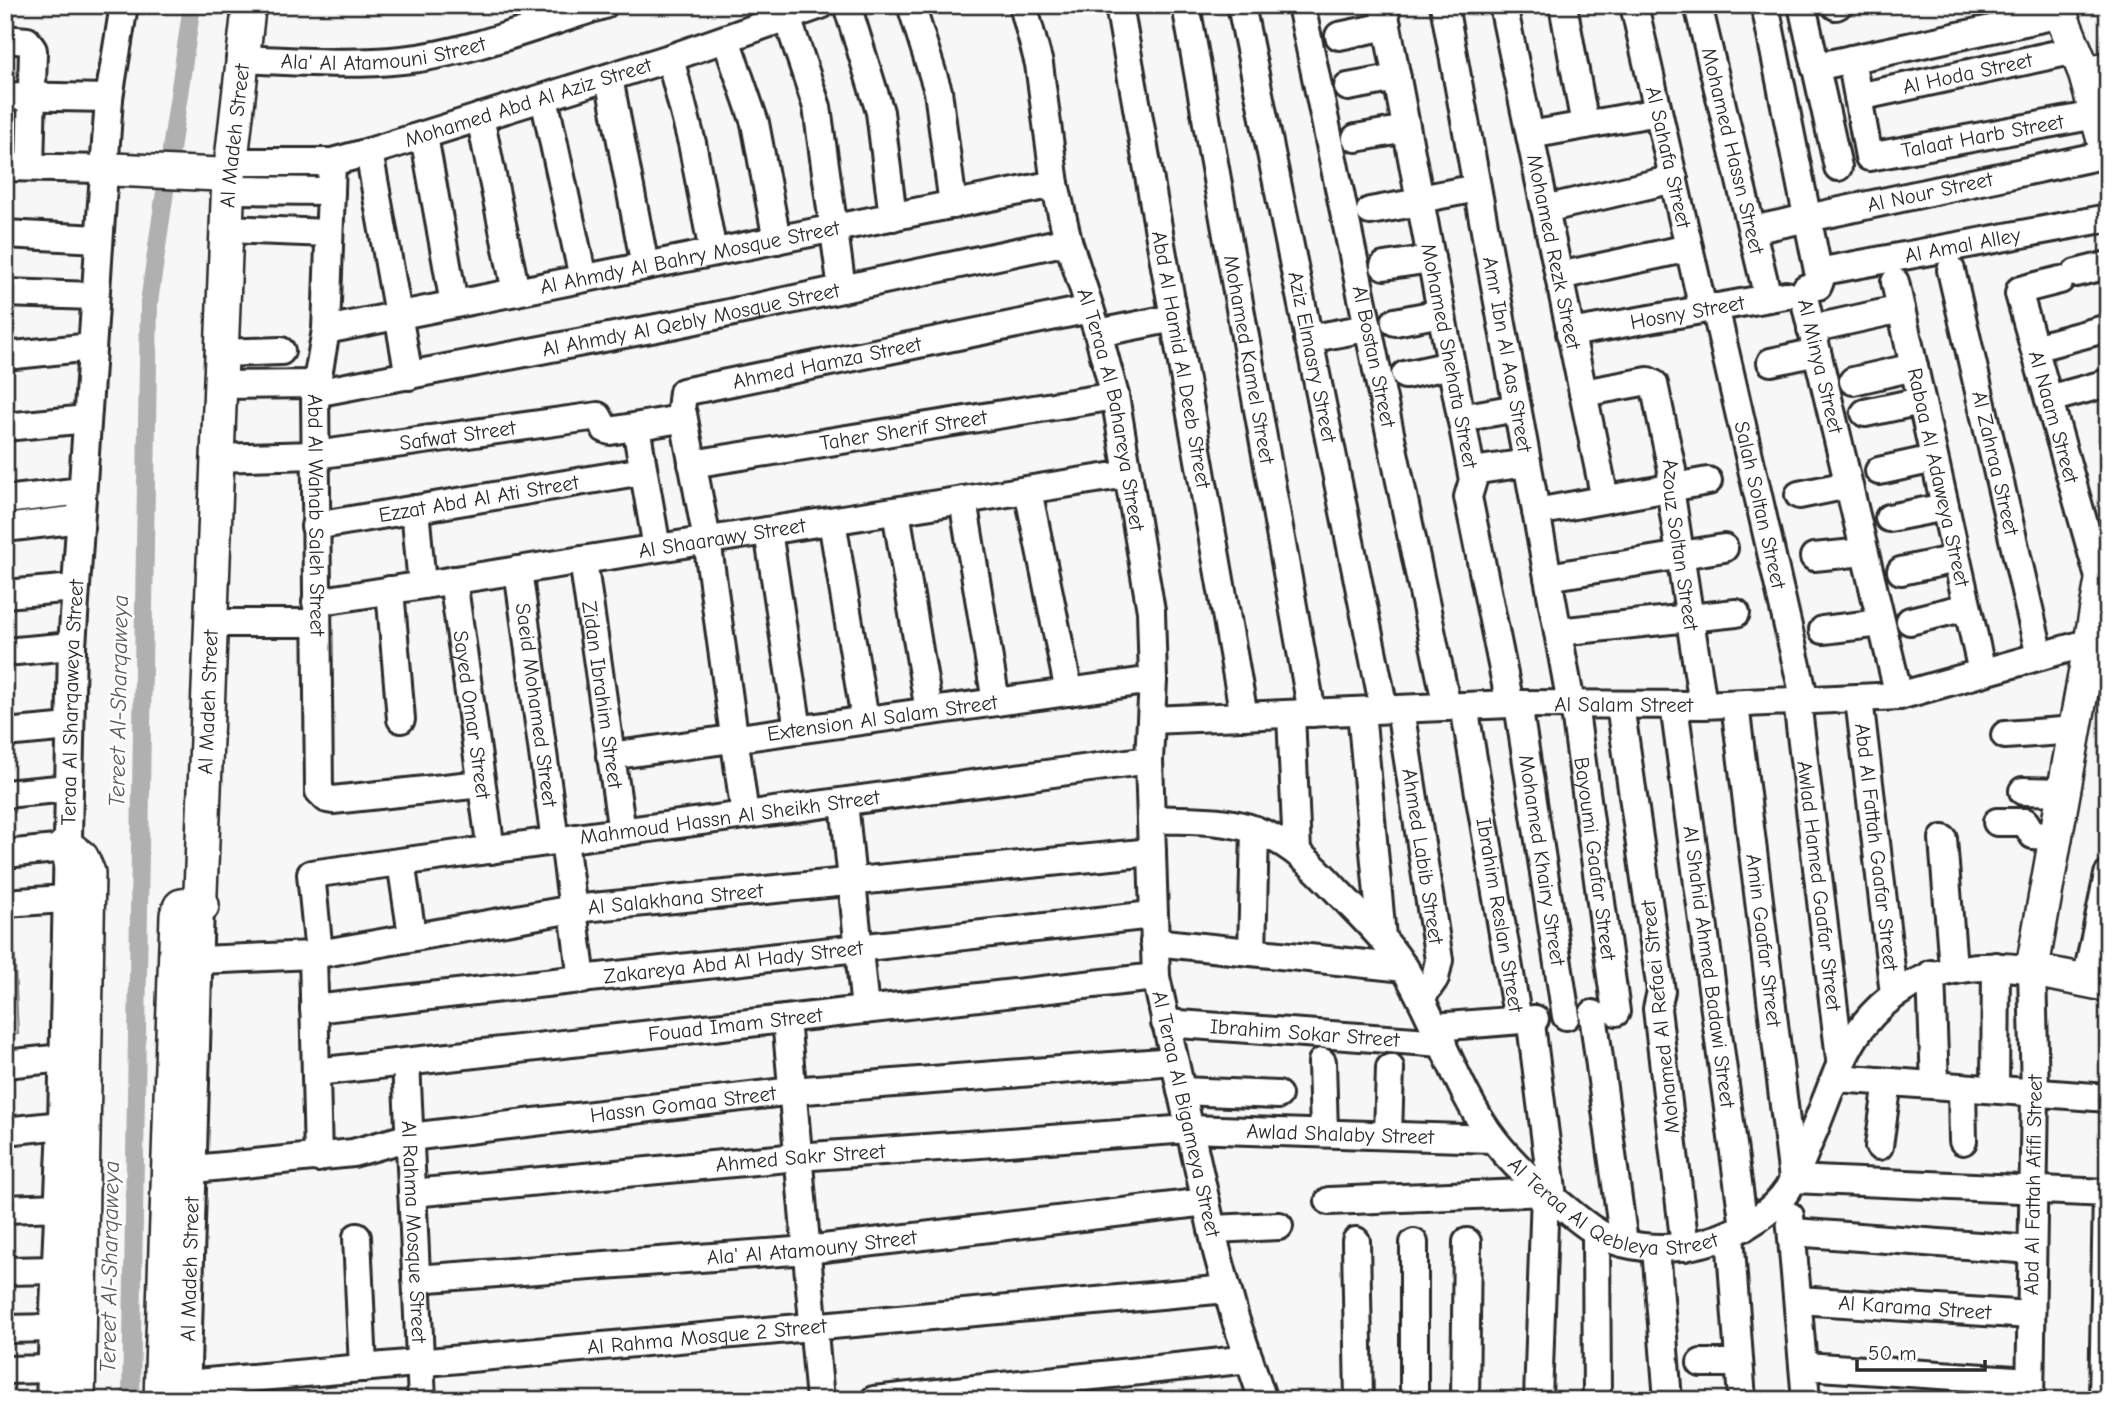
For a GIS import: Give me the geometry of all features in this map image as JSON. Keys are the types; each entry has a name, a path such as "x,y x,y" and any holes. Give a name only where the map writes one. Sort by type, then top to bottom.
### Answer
{"highway":[{"path":"66,848 80,859 86,873 76,1400"},
{"path":"179,1394 180,915 183,908 200,905"}],"main road":[{"name":"Al Madeh Street","path":"200,905 226,229 222,175 249,5"},
{"path":"2059,9 2089,62 2108,155"},
{"path":"112,169 222,175"},
{"path":"2032,970 2091,642 2102,595 2108,544"},
{"name":"Al Teraa Al Qebleya Street","path":"2032,970 2097,983"}],"street":[{"name":"Teraa Al Sharqaweya Street","path":"50,1400 62,1125 64,899 75,589 98,239 112,169 109,98 124,5"},
{"name":"Ala' Al Atamouni Street","path":"240,59 356,62 402,60 440,53 604,5"},
{"path":"847,5 880,112 893,217"},
{"path":"911,5 938,91 953,205"},
{"name":"Al Teraa Al Bahareya Street","path":"1023,5 1039,64 1055,184 1068,241 1115,396 1151,611 1153,680 1149,760 1152,819"},
{"name":"Abd Al Hamid Al Deeb Street","path":"1119,5 1244,716"},
{"name":"Mohamed Kamel Street","path":"1186,5 1301,713 1297,852"},
{"name":"Aziz Elmasry Street","path":"1241,5 1382,710"},
{"name":"Al Bostan Street","path":"1301,5 1367,328 1455,706"},
{"name":"Amr Ibn Al Aas Street","path":"1444,5 1573,704"},
{"name":"Mohamed Rezk Street","path":"1503,5 1605,499"},
{"path":"1563,5 1585,125"},
{"name":"Al Sahafa Street","path":"1634,5 1689,248 1709,308"},
{"name":"Mohamed Hassn Street","path":"1698,5 1768,298"},
{"name":"Al Minya Street","path":"1765,5 1808,218 1814,341 1899,696"},
{"path":"1802,5 1838,167"},
{"name":"Mohamed Abd Al Aziz Street","path":"222,175 332,162 369,152 670,58 726,39 775,15 817,6"},
{"path":"1815,67 2059,9"},
{"path":"775,15 817,107 842,289"},
{"path":"1339,36 1385,16"},
{"name":"Mohamed Shehata Street","path":"1385,16 1472,471 1473,482 1468,497 1514,704"},
{"path":"5,39 27,41 33,50 32,96 18,167 112,169"},
{"path":"726,39 755,123 777,240"},
{"path":"670,58 692,143 713,253"},
{"path":"1851,59 1858,97"},
{"name":"Al Hoda Street","path":"1858,97 2089,62"},
{"path":"609,78 645,266"},
{"path":"1348,87 1397,78"},
{"path":"5,96 109,98"},
{"name":"Talaat Harb Street","path":"1858,97 1868,155 1871,157 2101,118"},
{"path":"544,98 583,278"},
{"path":"1530,135 1658,112"},
{"path":"480,117 516,292"},
{"path":"1356,138 1406,129"},
{"path":"424,136 454,304"},
{"path":"369,152 409,376"},
{"name":"Al Nour Street","path":"1752,230 2108,155"},
{"name":"Abd Al Wahab Saleh Street","path":"332,162 326,330 315,388 317,786 322,795 333,800 481,785"},
{"path":"222,175 331,191"},
{"path":"1545,209 1674,179"},
{"name":"Al Ahmdy Al Bahry Mosque Street","path":"326,330 1055,184"},
{"path":"1370,211 1478,188"},
{"name":"Al Amal Alley","path":"1811,282 2108,218"},
{"path":"226,229 329,233"},
{"path":"5,234 98,239"},
{"name":"Al Ahmdy Al Qebly Mosque Street","path":"219,385 315,388 409,376 1068,241"},
{"path":"1559,276 1689,248"},
{"path":"1384,266 1431,259"},
{"name":"Al Naam Street","path":"2102,595 2019,293 2108,265"},
{"name":"Al Zahraa Street","path":"1951,270 2040,656"},
{"name":"Hosny Street","path":"1570,333 1768,298 1811,282"},
{"name":"Rabaa Al Adaweya Street","path":"1895,282 1982,672"},
{"path":"5,293 94,296"},
{"name":"Salah Soltan Street","path":"1709,308 1801,701"},
{"path":"1771,362 1814,341 1900,309"},
{"path":"1395,322 1441,313"},
{"path":"1094,321 1174,318"},
{"name":"Ahmed Hamza Street","path":"683,414 683,393 1094,321"},
{"path":"1308,339 1367,328"},
{"path":"2034,348 2108,328"},
{"path":"5,356 92,347"},
{"path":"221,354 281,352"},
{"path":"1405,374 1451,365"},
{"path":"1853,381 1914,368"},
{"name":"Azouz Soltan Street","path":"1583,393 1648,380 1655,386 1672,470 1670,488 1703,705"},
{"path":"2049,399 2108,383"},
{"name":"Taher Sherif Street","path":"692,464 1115,396"},
{"path":"1865,413 1921,401"},
{"path":"1461,418 1517,408"},
{"path":"657,548 636,427 680,419 683,414"},
{"path":"683,414 707,540 745,815"},
{"name":"Safwat Street","path":"217,458 315,455 598,415 607,431 636,427"},
{"path":"5,427 87,419"},
{"path":"1879,471 1934,459"},
{"path":"1472,471 1527,463"},
{"name":"Ezzat Abd Al Ati Street","path":"316,526 643,471"},
{"name":"Al Shaarawy Street","path":"209,624 316,612 390,590 1128,474"},
{"path":"1536,512 1708,481"},
{"path":"1799,495 1848,485"},
{"path":"1028,490 1069,692"},
{"path":"5,500 82,491"},
{"path":"963,500 996,702"},
{"path":"1889,518 1945,507"},
{"path":"415,509 422,585"},
{"path":"896,510 929,711"},
{"path":"5,528 80,519"},
{"path":"832,521 865,720"},
{"path":"768,531 798,730"},
{"path":"1548,577 1724,548"},
{"path":"1814,558 1864,552"},
{"path":"1900,571 1956,559"},
{"name":"Zidan Ibrahim Street","path":"583,560 622,832"},
{"name":"Saeid Mohamed Street","path":"517,570 559,840 573,909 582,980"},
{"name":"Sayed Omar Street","path":"453,580 491,850"},
{"path":"5,594 75,589"},
{"path":"390,590 401,719"},
{"path":"1910,621 1967,607"},
{"path":"1558,632 1736,613"},
{"path":"1823,630 1881,623"},
{"name":"Al Salam Street","path":"1152,720 1514,704 1703,705 1899,696 2091,642"},
{"path":"5,652 72,646"},
{"name":"Extension Al Salam Street","path":"610,756 1153,680"},
{"name":"Abd Al Fattah Gaafar Street","path":"1859,699 1894,994"},
{"name":"Awlad Hamed Gaafar Street","path":"1801,701 1839,1073"},
{"name":"Mohamed Khairy Street","path":"1514,704 1566,1016"},
{"name":"Bayoumi Gaafar Street","path":"1573,704 1624,1243"},
{"name":"Amin Gaafar Street","path":"1735,704 1790,1184 1807,1400"},
{"name":"Mohamed Al Refaei Street","path":"1620,705 1661,991 1657,1009 1685,1247"},
{"name":"Al Shahid Ahmed Badawi Street","path":"1674,705 1737,1231 1742,1400"},
{"name":"Ibrahim Reslan Street","path":"1455,706 1517,1015 1531,1024 1549,1195 1538,1400"},
{"path":"1382,710 1382,937"},
{"name":"Ahmed Labib Street","path":"1382,710 1439,960 1435,978 1421,998"},
{"path":"5,733 70,727"},
{"path":"2005,735 2076,730"},
{"name":"Mahmoud Hassn Al Sheikh Street","path":"316,954 310,874 1149,760"},
{"path":"5,794 68,788"},
{"path":"2023,791 2066,792"},
{"path":"844,802 865,1010"},
{"name":"Al Teraa Al Qebleya Street","path":"1152,819 1227,823 1255,830 1297,852 1382,937 1405,968 1493,1139 1517,1167 1549,1195 1596,1232 1624,1243 1656,1248 1685,1247 1737,1231 1790,1184 1853,1040 1871,1015 1894,994 1942,971 1996,966 2032,970"},
{"name":"Al Teraa Al Bigameya Street","path":"1152,819 1152,915 1156,977 1227,1289 1263,1400"},
{"path":"1997,822 2025,822 2033,835 2058,837"},
{"path":"1252,952 1255,830"},
{"path":"1935,1085 1942,971 1943,839"},
{"path":"5,854 66,848"},
{"name":"Al Salakhana Street","path":"200,960 316,954 412,935 573,909 1152,852"},
{"path":"401,862 412,935"},
{"path":"2097,983 2107,882"},
{"path":"5,903 64,899"},
{"name":"Al Madeh Street","path":"179,1394 194,1169 200,905"},
{"name":"Zakareya Abd Al Hady Street","path":"314,1009 1152,915"},
{"path":"1154,942 1405,968"},
{"path":"316,954 314,1009 318,1158"},
{"path":"1995,1090 1996,966"},
{"name":"Abd Al Fattah Afifi Street","path":"2030,1391 2035,1092 2032,970"},
{"name":"Fouad Imam Street","path":"316,1072 1156,977"},
{"name":"Ibrahim Sokar Street","path":"1165,1023 1439,1035 1526,1020 1657,1009"},
{"path":"786,1019 820,1400"},
{"path":"5,1064 63,1058"},
{"name":"Hassn Gomaa Street","path":"194,1169 318,1158 353,1153 410,1137 792,1091 1174,1061"},
{"name":"Al Rahma Mosque Street","path":"406,1062 422,1400"},
{"path":"1322,1062 1324,1132"},
{"path":"1388,1135 1390,1068"},
{"path":"1839,1073 1888,1082 2108,1097"},
{"path":"1879,1146 1888,1082"},
{"path":"1962,1087 1963,1141"},
{"path":"1181,1091 1278,1095"},
{"path":"5,1131 62,1125"},
{"name":"Awlad Shalaby Street","path":"1189,1129 1493,1139"},
{"name":"Ahmed Sakr Street","path":"412,1193 798,1157 1189,1129"},
{"path":"1790,1184 2107,1193 2103,1400"},
{"path":"1329,1201 1549,1195"},
{"name":"Ala' Al Atamouny Street","path":"416,1279 807,1250 1206,1202"},
{"path":"5,1209 59,1207"},
{"path":"1212,1229 1279,1226"},
{"path":"1596,1232 1597,1398"},
{"path":"1793,1232 2032,1250"},
{"path":"357,1237 363,1368"},
{"path":"1356,1241 1359,1400"},
{"path":"1465,1400 1466,1242"},
{"path":"1414,1243 1414,1400"},
{"path":"1656,1248 1668,1400"},
{"path":"5,1270 57,1270"},
{"name":"Al Rahma Mosque 2 Street","path":"179,1394 421,1362 1227,1289"},
{"name":"Al Karama Street","path":"1798,1300 2031,1315"},
{"path":"5,1329 54,1328"},
{"path":"874,1400 1249,1359"},
{"path":"1700,1363 1739,1363"},
{"path":"1804,1366 2030,1391"},
{"path":"5,1370 52,1369"}],"shaded area":[{"path":"13,918 18,1034 5,1035 5,919"}],"waterway":[{"name":"Tereet Al-Sharqaweya","path":"131,1400 149,302 192,5"}]}
